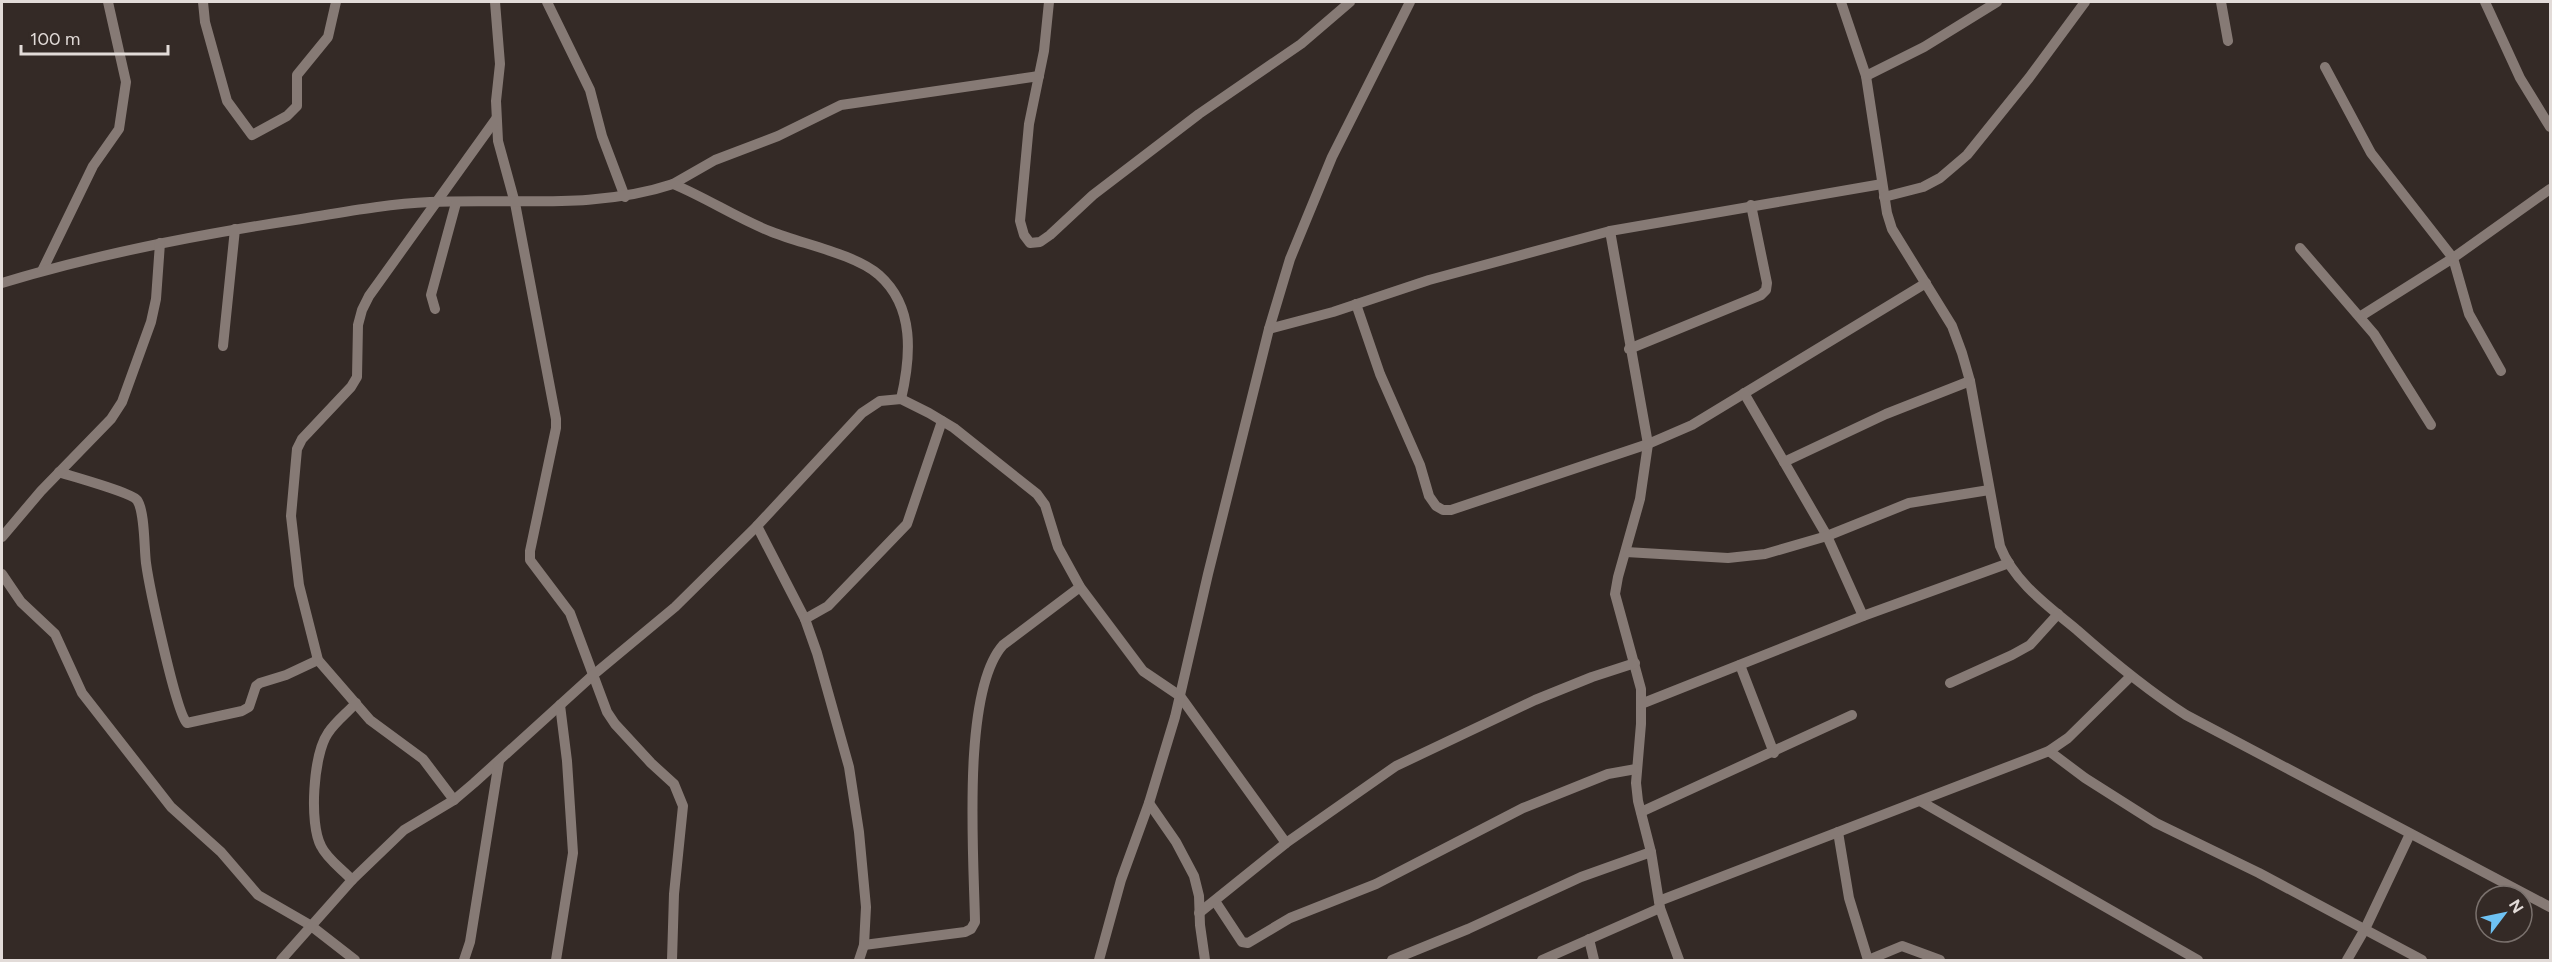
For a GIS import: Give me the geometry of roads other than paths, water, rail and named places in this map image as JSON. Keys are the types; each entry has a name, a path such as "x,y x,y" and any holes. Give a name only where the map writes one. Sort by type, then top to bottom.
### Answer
{"street":[{"path":"42,271 93,166 119,129 126,82 108,2"},
{"path":"203,2 205,22 227,100 252,135 287,116 297,106 297,75 328,37 336,2"},
{"path":"495,2 500,64 496,119 498,141 515,203 556,419 530,560 570,613 600,698 615,724 674,784 680,794 683,806 674,894 672,960"},
{"path":"547,2 590,90 602,135 625,196"},
{"path":"1049,2 1039,76 1029,124 1020,221 1024,236 1030,243 1040,242 1050,235 1093,195 1199,114 1301,44 1350,2"},
{"path":"1099,960 1121,880 1149,803 1180,696 1269,329 1290,259 1332,157 1410,2"},
{"path":"1841,2 1866,76 1874,117 1884,197 1892,229 1952,326 1971,381 2000,546 2009,563 2027,587 2149,691 2186,715 2550,907"},
{"path":"1866,76 1924,47 1997,2"},
{"path":"1884,197 1923,187 1940,178 1967,155 2029,78 2085,2"},
{"path":"2221,2 2228,41"},
{"path":"2486,2 2520,78 2550,127"},
{"path":"2325,67 2371,153 2452,258 2469,314 2501,371"},
{"path":"2,283 42,271 160,243 329,214 439,202 515,203 647,193 673,184 715,160 778,136 841,105 1039,76"},
{"path":"454,800 423,759 383,731 318,660 299,585 291,516 297,449 302,439 351,387 357,377 358,325 362,310 378,282 439,202 496,119"},
{"path":"673,184 732,215 855,262 878,274 894,292 905,314 908,334 908,369 901,399"},
{"path":"1269,329 1333,312 1429,280 1610,231 1882,184"},
{"path":"2361,316 2452,258 2550,189"},
{"path":"435,309 431,295 456,203"},
{"path":"1629,349 1761,295 1766,290 1767,283 1751,206"},
{"path":"224,346 235,229"},
{"path":"1610,231 1629,349 1648,444 1640,499 1618,576 1616,594 1641,688 1636,769 1641,812 1651,852 1659,904 1680,960"},
{"path":"2,537 59,472 111,418 122,402 151,322 156,298 160,243"},
{"path":"2300,248 2339,295 2361,316 2431,425"},
{"path":"1356,304 1380,374 1420,465 1429,496 1436,506 1443,510 1473,504 1648,444 1692,425 1926,283"},
{"path":"1784,462 1886,414 1971,381"},
{"path":"1744,393 1827,536 1863,616"},
{"path":"281,960 352,880 404,830 454,800 592,676 675,607 757,526 862,413 880,401 901,399 942,421 1037,494 1045,505 1058,547 1080,587 1143,671 1180,696 1286,843"},
{"path":"805,619 828,606 907,524 942,421"},
{"path":"59,472 128,493 140,506 146,565 184,721 192,723 242,711 249,707 256,686 260,683 286,675 318,660"},
{"path":"1626,552 1728,558 1765,554 1827,536 1909,503 1989,490"},
{"path":"757,526 805,619 849,767 859,832 866,907 864,945 859,960"},
{"path":"1641,704 1863,616 2009,563"},
{"path":"2,574 21,602 55,634 82,693 158,791 220,852 258,895 310,925 355,960"},
{"path":"864,945 965,933 972,929 975,922 974,750 982,691 995,657 1003,645 1080,587"},
{"path":"1950,683 2012,656 2030,645 2058,614"},
{"path":"1199,913 1286,843 1396,766 1442,743 1592,677 1635,663"},
{"path":"1740,665 1774,753"},
{"path":"1542,960 1659,904 2049,751 2068,738 2131,676"},
{"path":"352,880 321,847 315,827 315,806 317,767 323,744 328,733 356,703"},
{"path":"556,960 573,853 567,761 560,705"},
{"path":"1641,812 1852,716"},
{"path":"2049,751 2085,778 2156,823 2259,873 2422,960"},
{"path":"464,960 470,942 499,761"},
{"path":"1215,901 1242,942 1248,943 1290,918 1376,884 1523,808 1608,774 1636,769"},
{"path":"1920,801 2198,960"},
{"path":"1149,803 1176,842 1198,886 1205,960"},
{"path":"1838,832 1849,898 1868,960 1902,946 1940,960"},
{"path":"2347,960 2366,929 2410,834"},
{"path":"1392,960 1468,929 1581,877 1651,852"},
{"path":"1589,939 1594,960"}]}
